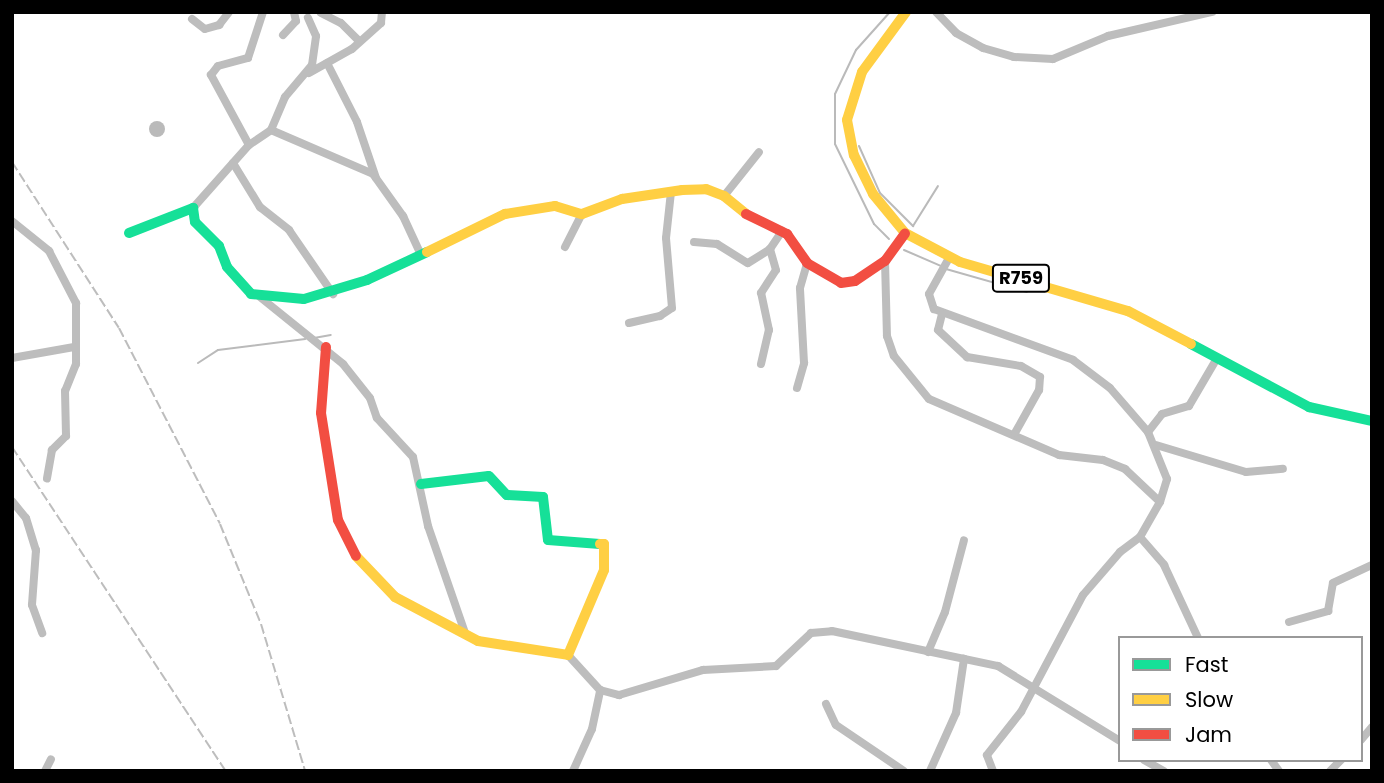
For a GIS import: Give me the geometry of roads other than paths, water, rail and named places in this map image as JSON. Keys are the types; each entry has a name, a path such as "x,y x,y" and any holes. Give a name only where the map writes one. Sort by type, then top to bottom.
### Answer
{"street":[{"path":"192,19 205,29 219,24 229,12"},
{"path":"249,145 211,75 218,66 248,58 263,12"},
{"path":"283,35 295,16 308,18 321,12 341,23 359,41"},
{"path":"301,79 346,54 381,23 382,12"},
{"name":"R759","path":"906,12 862,72 847,120 854,155 873,194 905,233 950,258 1115,306 1309,407 1372,421"},
{"path":"936,12 956,33 983,48 1014,57 1053,59 1108,36 1212,12"},
{"path":"129,233 193,208 249,145 271,130 283,101 315,58 316,32 308,18"},
{"path":"327,63 357,122 376,178"},
{"path":"271,130 367,169 403,216 421,255"},
{"path":"724,196 759,152"},
{"path":"233,163 260,207 289,230 333,294"},
{"path":"260,297 304,299 333,294 521,210 555,206 582,214 622,199 671,192 706,189 724,196 753,220 782,231 807,263 841,283 855,281 885,261 905,233"},
{"path":"629,323 660,316 672,308 666,238 671,192"},
{"path":"193,208 195,222 219,246 232,274 326,347 359,381 377,418 413,457 428,526 465,633"},
{"path":"565,247 582,214"},
{"path":"12,221 40,240 63,273 76,303 75,368 65,391 66,436 52,450 47,479"},
{"path":"694,242 717,244 748,263 770,249 782,231"},
{"path":"761,364 769,330 761,293 776,270 770,249"},
{"path":"950,258 929,294 931,306 942,314 963,317 1073,360 1110,388 1148,432 1156,445 1167,479 1160,502 1140,537 1120,552 1083,595 1008,732 986,755 993,771"},
{"path":"885,261 884,320 894,356 911,383 944,408 1015,433 1059,455 1103,460 1125,469 1160,502"},
{"path":"797,388 804,363 800,288 807,263"},
{"path":"942,314 938,330 967,357 1021,366 1040,377 1039,390 1015,433"},
{"path":"12,358 74,347"},
{"path":"326,347 321,413 342,533 357,558 395,597 465,633 498,647 568,655 600,690 631,694 703,670 776,666 819,629 998,666 1118,740"},
{"path":"1148,432 1162,414 1189,407 1217,358"},
{"path":"1156,445 1246,472 1283,469"},
{"path":"421,484 489,476 511,496 543,498 548,540 604,544 604,570 568,655"},
{"path":"12,501 21,510 34,539 32,605 42,633"},
{"path":"1140,537 1164,565 1197,636"},
{"path":"928,652 945,612 964,540"},
{"path":"1289,622 1328,611 1333,583 1372,565"},
{"path":"930,771 956,713 964,659"},
{"path":"573,771 592,729 600,690"},
{"path":"826,704 836,725 904,771"},
{"path":"1366,739 1372,727"},
{"path":"45,771 51,759"},
{"path":"1148,762 1164,771"}],"waterway":[{"path":"889,239 874,224 835,144 835,94 856,50 890,12"},
{"path":"859,146 880,193 913,226 938,186"},
{"path":"904,250 941,266"},
{"path":"946,269 1027,292"},
{"path":"314,338 331,335"},
{"path":"198,363 218,350 305,339"}],"railway":[{"path":"12,162 119,328 220,524 261,624 305,771"},
{"path":"12,447 226,771"}]}
